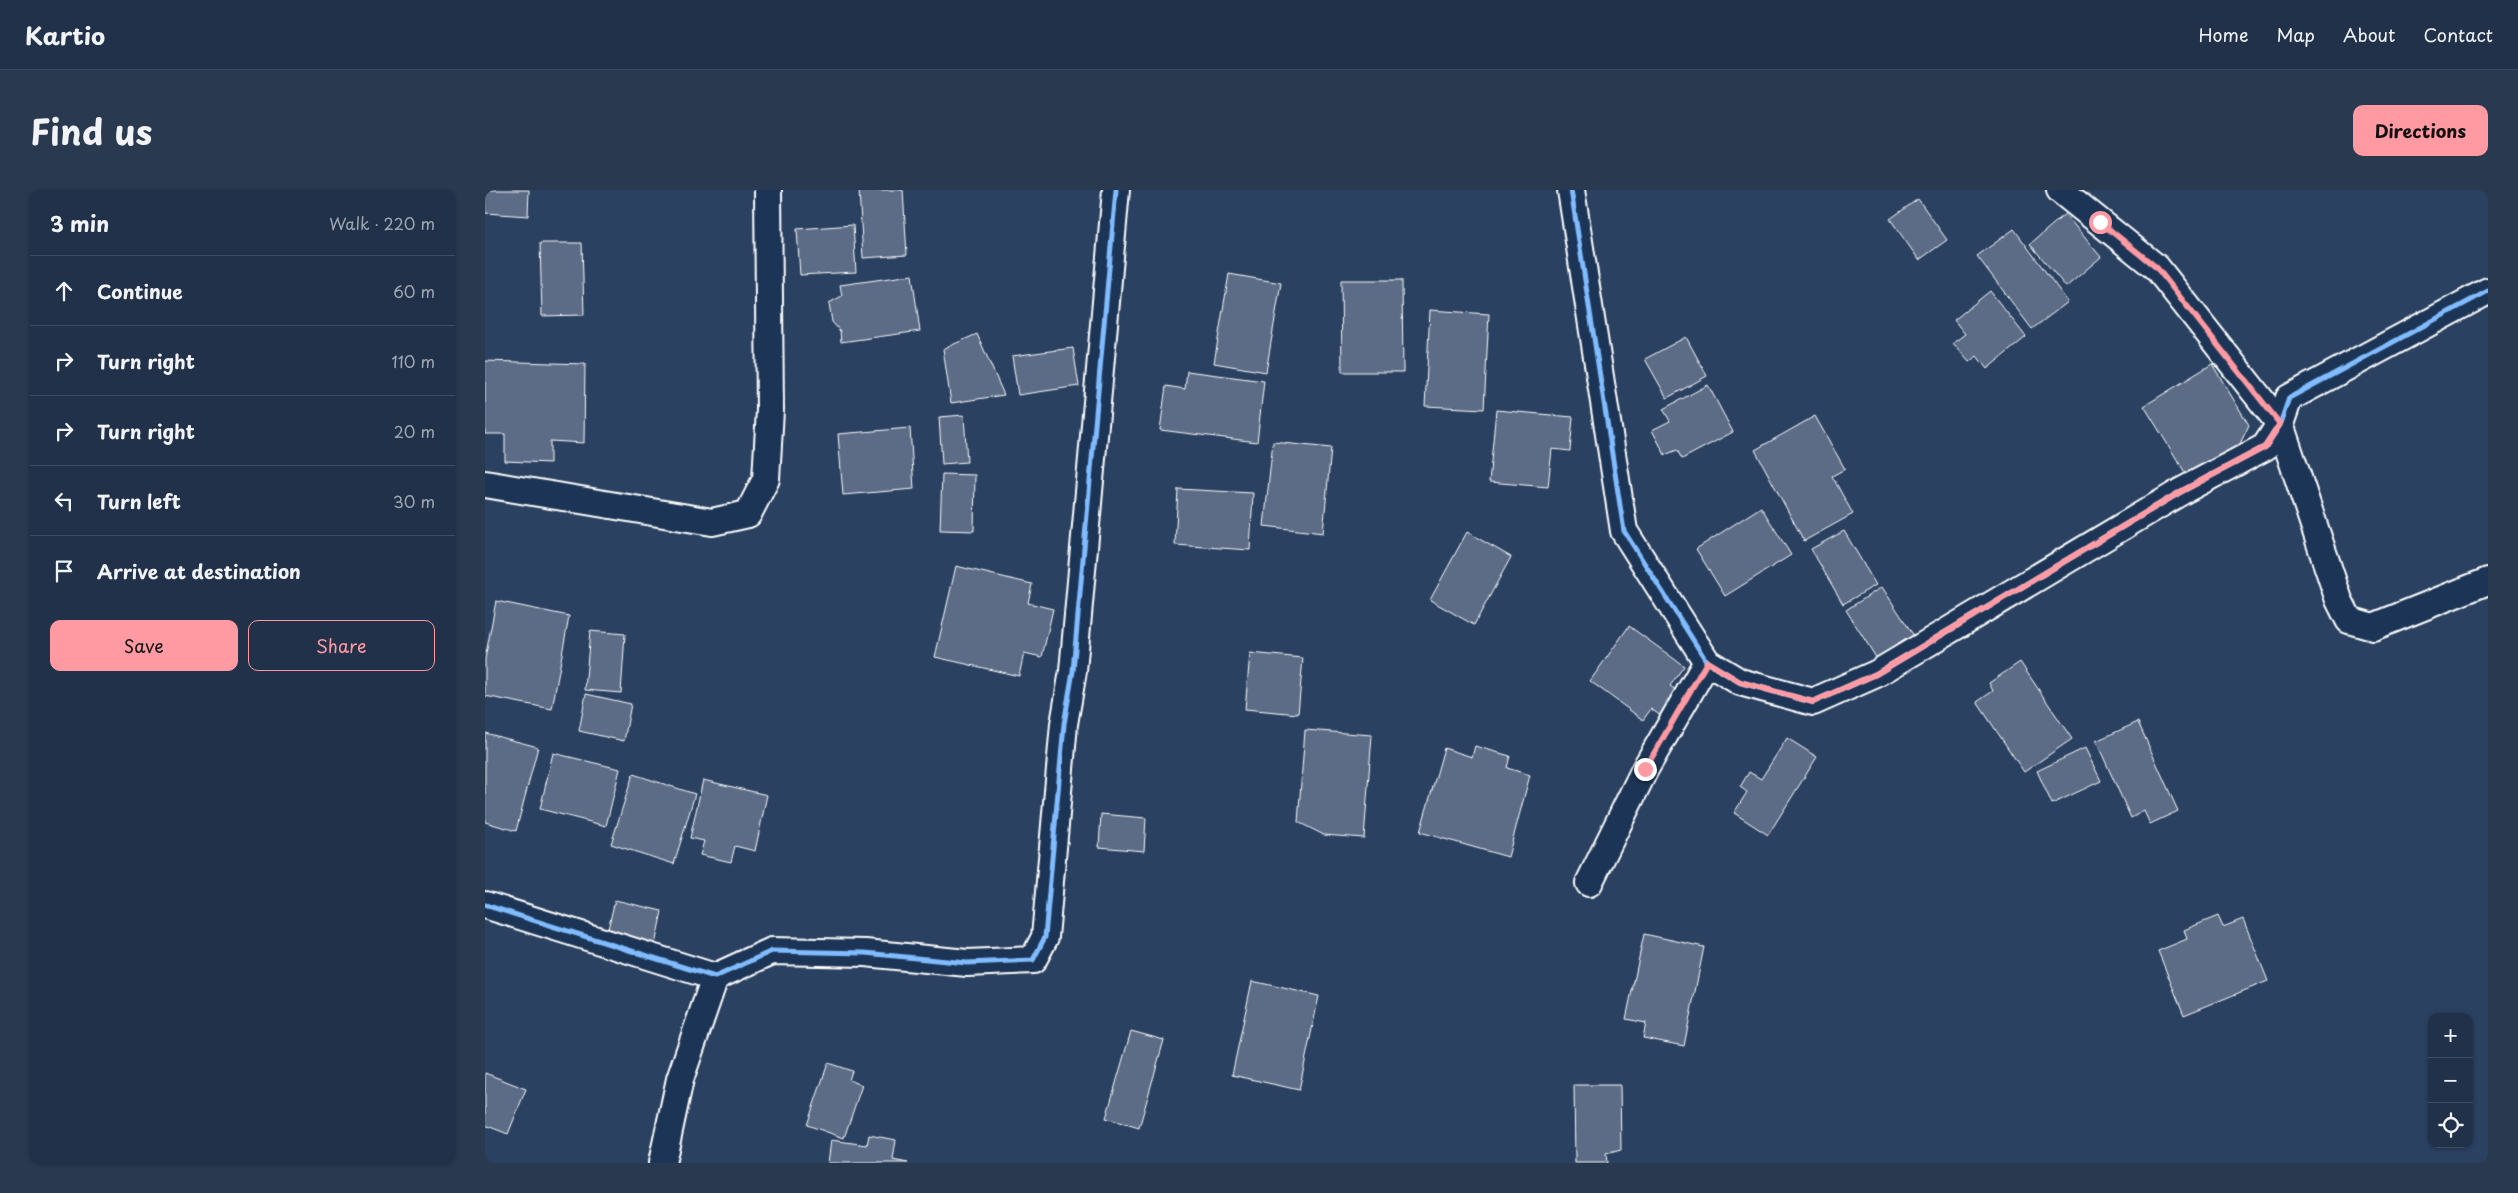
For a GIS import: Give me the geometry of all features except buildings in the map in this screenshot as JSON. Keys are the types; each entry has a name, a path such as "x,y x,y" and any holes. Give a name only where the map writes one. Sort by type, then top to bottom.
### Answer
{"street":[{"path":"485,484 712,522 748,514 766,479 770,410 768,190"},
{"path":"485,905 715,977 772,951 865,954 967,963 1033,960 1045,937 1064,724 1073,671 1116,190"},
{"path":"1571,190 1624,531 1707,662 1740,682 1813,702 1876,674 2182,491 2265,447 2280,424 2289,398 2488,291"},
{"path":"2060,190 2157,268 2280,424 2339,600 2349,620 2373,627 2488,581"},
{"path":"1589,883 1645,769 1707,662"},
{"path":"662,1163 680,1080 715,977"}],"cycle path":[{"path":"485,905 715,977 772,951 865,953 967,963 1033,960 1045,937 1064,724 1073,671 1116,190"},
{"path":"1571,190 1624,531 1707,662 1740,682 1813,702 1876,674 2182,491 2265,447 2280,424 2289,398 2488,291"}],"route":[{"path":"1645,769 1707,662 1740,682 1813,702 1876,674 2182,491 2265,447 2280,424 2157,268 2100,222"}]}
